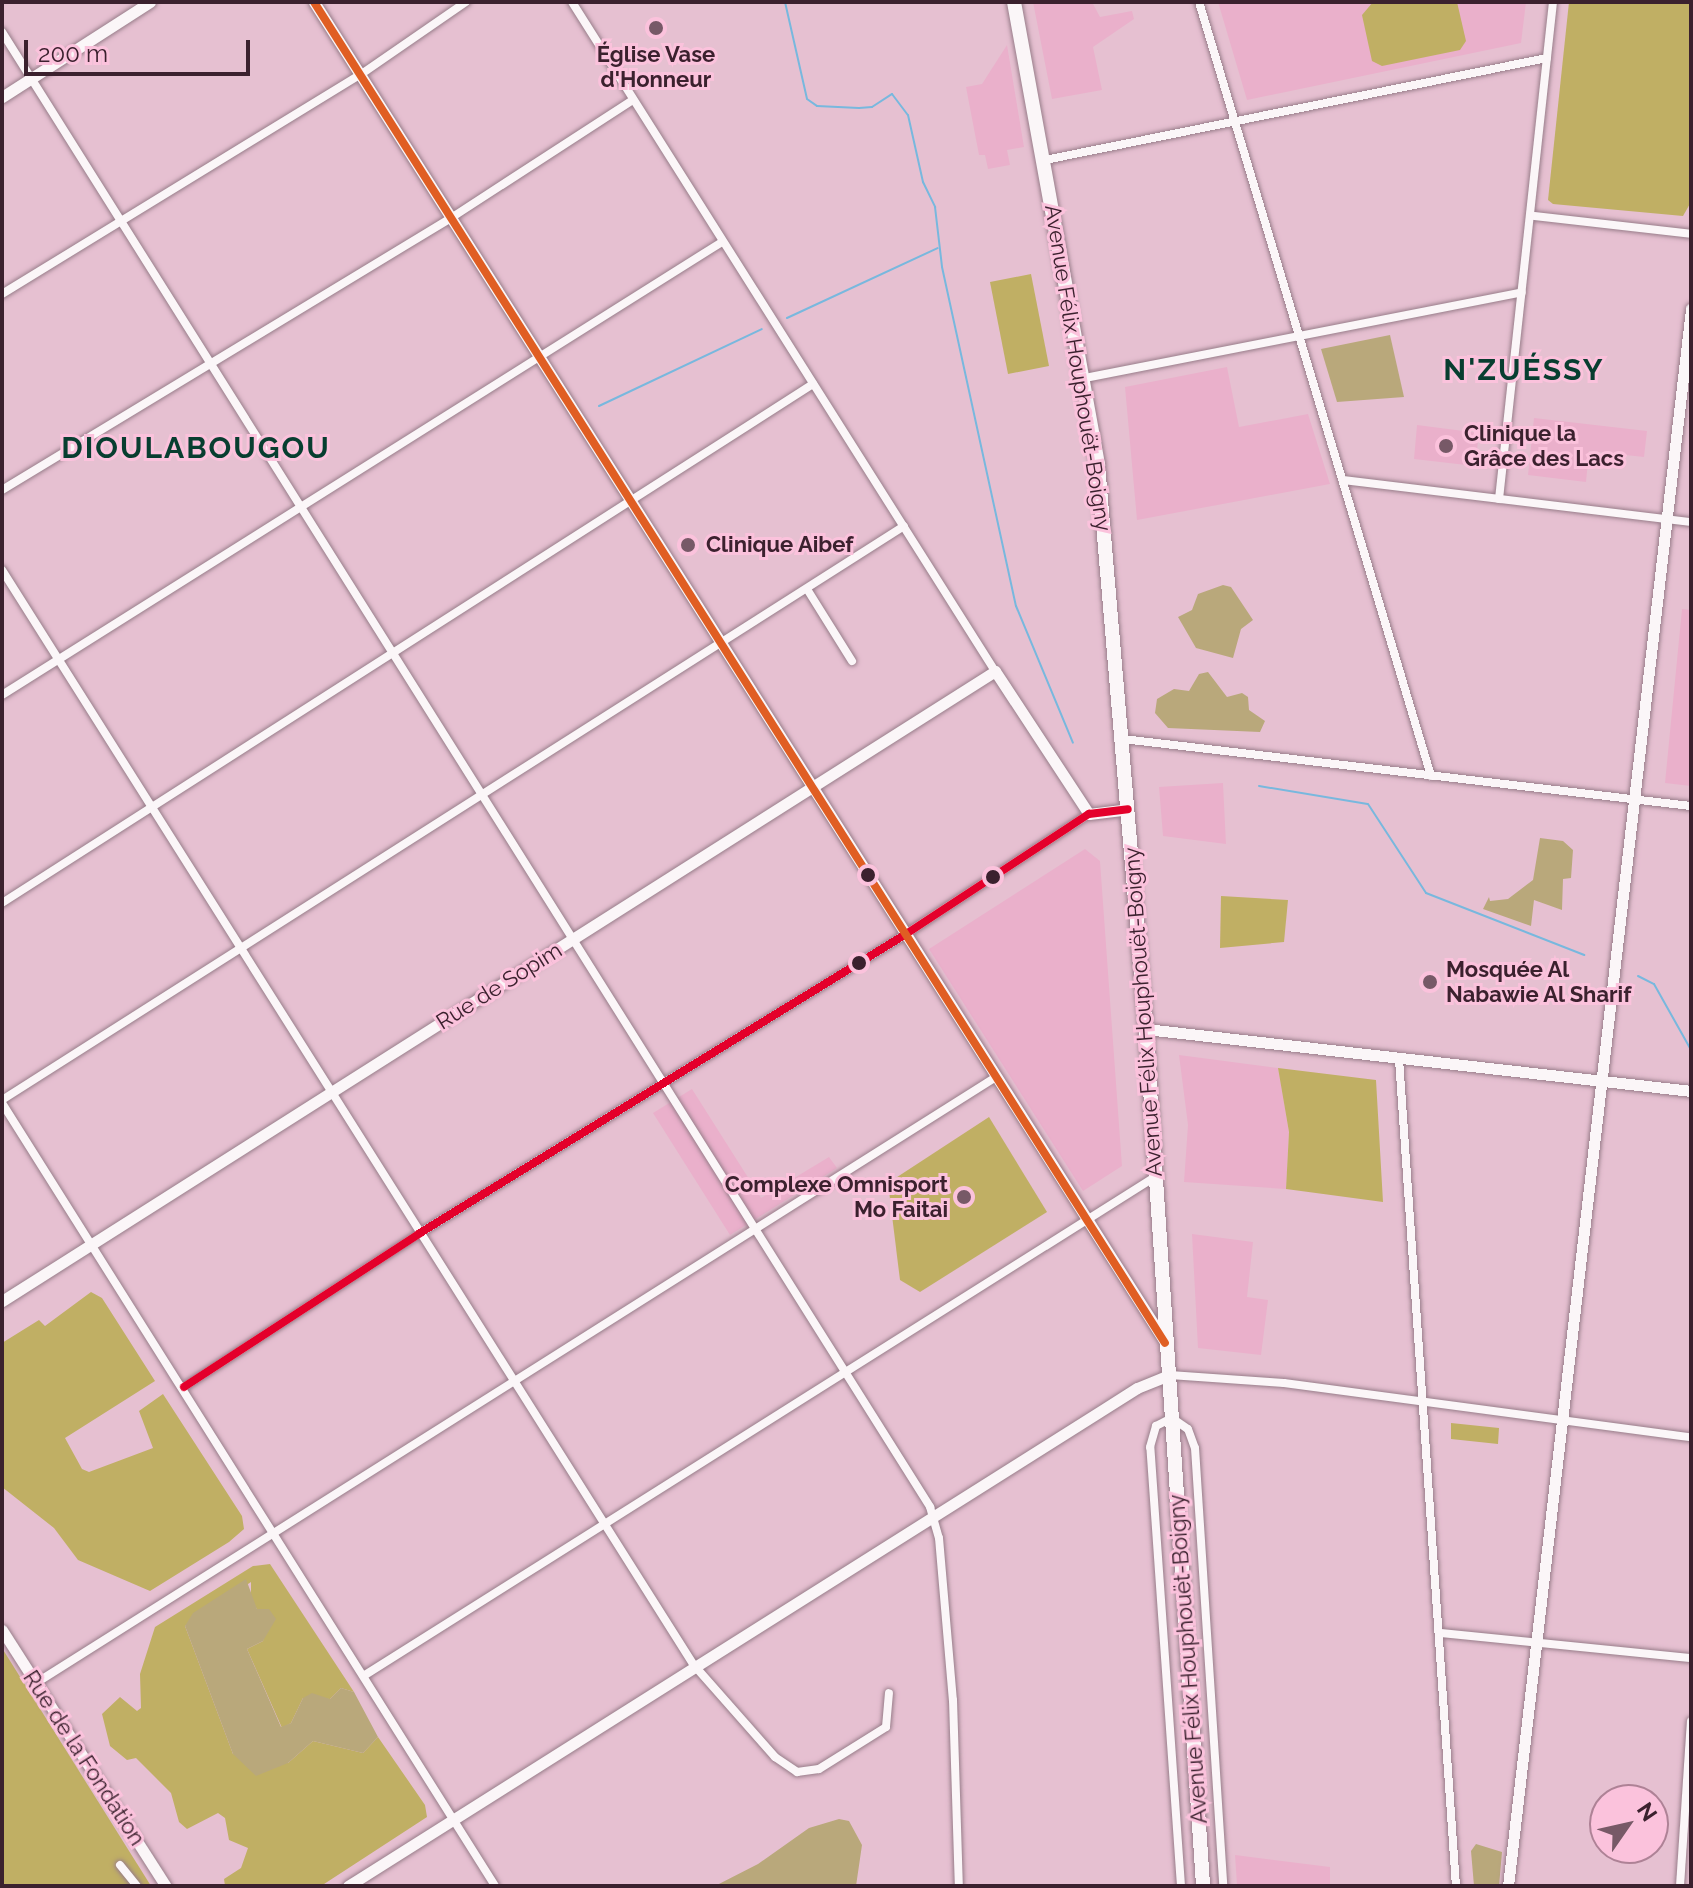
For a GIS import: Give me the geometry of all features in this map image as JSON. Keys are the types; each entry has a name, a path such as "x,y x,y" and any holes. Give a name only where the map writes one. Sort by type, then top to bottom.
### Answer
{"highway":[{"name":"Avenue Félix Houphouët-Boigny","path":"1014,2 1085,378 1098,465 1146,1029 1203,1886"}],"street":[{"path":"2,97 150,2"},
{"path":"314,2 1167,1346"},
{"path":"2,294 360,75 466,2"},
{"path":"572,2 995,671 1089,814"},
{"path":"1199,2 1431,776"},
{"path":"1499,499 1522,292 1534,216 1553,2"},
{"path":"2,32 123,218 663,1085 849,1372 934,1516 953,1700 959,1886"},
{"path":"1045,160 1547,58"},
{"path":"2,490 211,359 451,218 633,100"},
{"path":"1534,216 1691,234"},
{"path":"2,695 541,360 722,242"},
{"path":"1085,378 1522,292"},
{"path":"1508,1886 1540,1640 1691,309"},
{"path":"2,903 396,654 813,384"},
{"path":"1343,480 1691,522"},
{"path":"495,1886 2,1101 242,947 485,797 904,526"},
{"path":"2,570 693,1664 775,1757 797,1772 819,1769 886,1727 889,1693"},
{"path":"807,589 852,661"},
{"name":"Rue de Sopim","path":"2,1301 995,671"},
{"path":"1123,739 1691,806"},
{"path":"184,1387 420,1233 906,934 1089,814 1128,809"},
{"path":"1146,1029 1691,1091"},
{"path":"1399,1059 1427,1403 1456,1886"},
{"path":"36,1683 996,1077"},
{"path":"365,1675 603,1521 849,1372 1155,1177"},
{"path":"348,1886 693,1664 1137,1388 1170,1375 1427,1403 1563,1423 1691,1437"},
{"path":"1181,1886 1150,1447 1156,1426 1172,1418 1188,1429 1195,1448 1223,1886"},
{"name":"Rue de la Fondation","path":"2,1630 166,1886"},
{"path":"1440,1633 1540,1640 1691,1658"},
{"path":"1680,1886 1691,1721"},
{"path":"120,1865 137,1886"}],"shaded area":[{"path":"1033,2 1092,2 1100,17 1132,11 1134,19 1093,47 1102,90 1052,99"},
{"path":"1218,2 1526,2 1521,43 1247,100"},
{"path":"1373,2 1457,2 1466,41 1460,50 1382,66 1372,61 1362,15"},
{"path":"1569,2 1691,2 1691,202 1683,216 1553,204 1548,200"},
{"path":"1007,45 1024,147 1007,150 1010,165 988,169 985,155 979,155 966,87 982,84"},
{"path":"1031,274 1049,366 1008,374 990,282"},
{"path":"1390,335 1404,397 1337,402 1321,349"},
{"path":"1227,367 1239,427 1308,414 1330,484 1137,520 1125,387"},
{"path":"1534,418 1647,431 1644,457 1589,451 1586,482 1528,475"},
{"name":"Clinique la Grâce des Lacs","path":"1417,425 1479,433 1475,466 1414,459"},
{"path":"1223,585 1231,587 1253,620 1241,629 1233,658 1196,648 1178,617 1192,610 1198,594"},
{"path":"1682,609 1691,610 1691,786 1665,783"},
{"path":"1208,672 1227,697 1242,693 1248,697 1249,710 1265,721 1260,732 1168,728 1155,713 1157,699 1174,689 1189,691 1199,674"},
{"path":"1223,783 1226,844 1163,836 1159,787"},
{"path":"1540,838 1563,841 1573,850 1571,878 1563,879 1562,910 1534,900 1531,926 1483,909 1489,897 1490,901 1508,899 1533,880"},
{"path":"1085,849 1100,861 1122,1166 1083,1191 929,949"},
{"path":"1221,896 1288,900 1284,942 1220,948"},
{"path":"1179,1055 1278,1068 1289,1132 1286,1189 1184,1182 1188,1125"},
{"path":"1278,1068 1376,1080 1383,1202 1286,1189 1289,1132"},
{"path":"692,1089 761,1198 829,1157 837,1168 730,1235 653,1113"},
{"name":"Complexe Omnisport Mo Faitai","path":"989,1117 1047,1212 920,1292 900,1280 888,1183"},
{"path":"1192,1234 1253,1242 1247,1297 1268,1300 1261,1355 1198,1348"},
{"path":"91,1292 102,1298 155,1381 65,1438 82,1469 89,1472 153,1448 139,1411 163,1394 242,1516 244,1529 229,1542 150,1591 78,1560 54,1528 2,1487 2,1343 39,1320 45,1326"},
{"path":"1451,1423 1499,1428 1498,1444 1451,1439"},
{"path":"270,1564 354,1692 341,1688 330,1699 303,1698 291,1723 282,1728 247,1649 263,1641 269,1609 257,1609 251,1601 251,1582 185,1626 233,1754 288,1763 313,1741 363,1753 378,1737 425,1805 427,1817 321,1886 225,1886 224,1879 241,1868 248,1848 229,1840 225,1818 218,1813 187,1829 179,1822 171,1793 136,1758 127,1760 110,1746 102,1714 120,1697 137,1711 141,1708 140,1674 155,1627 253,1566"},
{"path":"246,1579 257,1609 269,1609 276,1619 263,1641 247,1649 281,1727 291,1723 303,1698 312,1693 330,1699 341,1688 354,1692 378,1737 363,1753 313,1741 288,1763 256,1776 233,1754 185,1626 193,1613"},
{"path":"2,1648 151,1886 2,1886"},
{"path":"839,1819 849,1821 862,1845 856,1886 715,1886 758,1864 809,1828"},
{"path":"1476,1844 1502,1852 1499,1886 1474,1886 1471,1851"},
{"path":"1235,1855 1330,1867 1330,1886 1237,1886"}],"waterway":[{"path":"785,2 807,99 817,106 859,108 872,107 892,94 908,115 923,182 935,207 942,267 1016,606 1073,743"},
{"path":"787,318 938,248"},
{"path":"599,406 762,329"},
{"path":"1259,786 1368,804 1426,893 1584,955"},
{"path":"1638,976 1654,984 1691,1050"}],"transit line":[{"path":"314,2 1165,1343"},
{"path":"184,1387 420,1233 906,934 1089,814 1128,809"}],"place":[{"name":"Église Vase d'Honneur","path":"656,28"},
{"name":"Clinique la Grâce des Lacs","path":"1446,446"},
{"name":"Clinique Aibef","path":"688,545"},
{"name":"Mosquée Al Nabawie Al Sharif","path":"1430,982"},
{"name":"Complexe Omnisport Mo Faitai","path":"964,1197"}],"district":[{"name":"N'ZUÉSSY","path":"1524,370"},
{"name":"DIOULABOUGOU","path":"196,448"}]}
